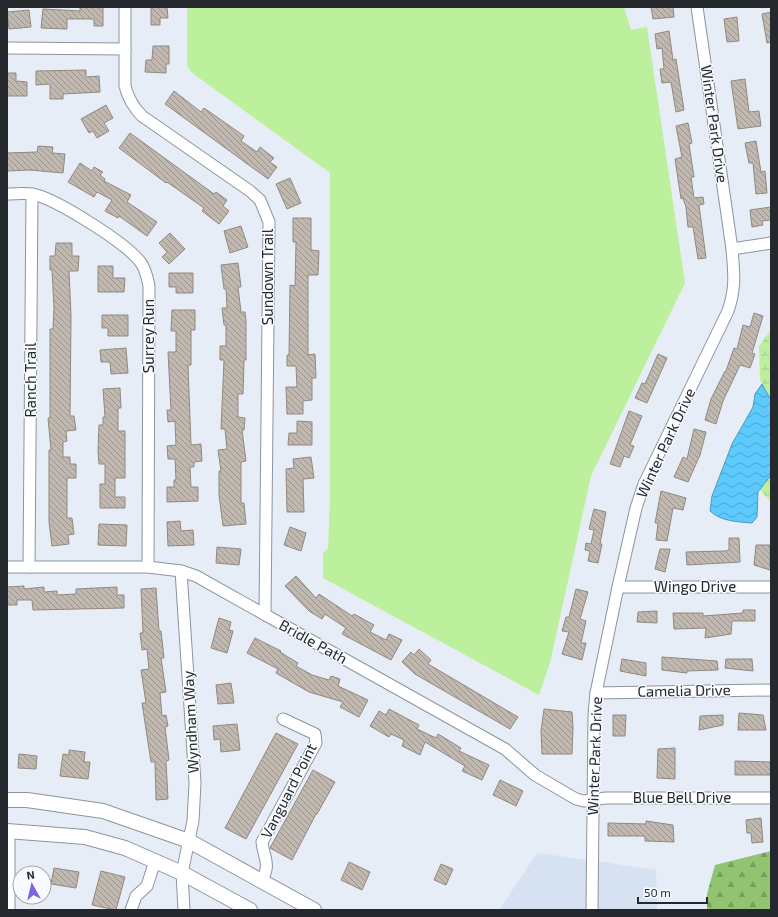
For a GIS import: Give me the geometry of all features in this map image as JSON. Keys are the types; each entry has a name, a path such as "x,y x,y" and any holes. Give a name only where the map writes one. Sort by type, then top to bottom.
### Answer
{"main road":[{"path":"7,800 27,800 103,812 189,841 314,910"},
{"path":"8,831 85,837 125,848 182,874 250,910"}],"street":[{"name":"Sundown Trail","path":"125,7 125,86 127,97 142,116 250,191 260,200 269,222 265,615"},
{"name":"Winter Park Drive","path":"592,910 594,715 596,693 636,508 644,484 728,311 734,294 735,282 732,249 697,7"},
{"path":"7,48 125,49"},
{"name":"Surrey Run","path":"7,194 32,194 51,200 68,208 131,253 146,272 149,286 148,567"},
{"name":"Ranch Trail","path":"29,567 32,194"},
{"path":"732,249 771,243"},
{"name":"Bridle Path","path":"7,566 148,567 181,571 211,584 505,749 535,775 576,799 593,800"},
{"name":"Wyndham Way","path":"181,571 195,783 193,821 182,874 184,910"},
{"name":"Wingo Drive","path":"618,587 771,587"},
{"name":"Camelia Drive","path":"596,693 771,690"},
{"name":"Vanguard Point","path":"262,881 266,871 267,861 262,842 316,743 315,734 284,719"},
{"name":"Blue Bell Drive","path":"593,800 606,798 771,798"},
{"path":"8,831 9,910"},
{"path":"131,910 136,896 147,886 155,861"}],"shaded area":[{"path":"537,853 588,860 587,910 499,910"},
{"path":"597,861 656,870 657,910 596,910"}],"green space":[{"path":"187,7 624,7 631,30 647,27 685,283 591,476 550,663 539,695 323,578 323,553 328,548 330,497 330,173 191,72 187,65"},
{"path":"771,330 771,400 760,379 759,346"},
{"path":"771,475 771,502 760,490"},
{"path":"771,851 771,910 707,910 707,894 715,865"}],"water":[{"path":"762,384 771,400 771,475 758,492 757,517 752,523 724,519 710,511 712,496 732,444 753,407 755,394"}],"building":[{"path":"80,7 103,7 103,26 94,26 94,19 67,19 67,29 41,28 43,9 80,11"},
{"path":"151,7 167,7 168,18 160,18 160,25 151,25"},
{"path":"651,7 673,7 674,17 653,19"},
{"path":"29,10 31,27 9,29 7,12"},
{"path":"771,12 771,42 767,43 762,14"},
{"path":"737,17 739,41 727,42 724,19"},
{"path":"669,31 673,60 676,59 684,110 676,112 671,82 662,83 660,69 664,69 662,48 657,49 655,34"},
{"path":"153,46 169,46 169,64 166,64 166,73 145,72 146,60 152,60"},
{"path":"86,70 86,77 99,76 100,92 63,94 63,99 50,99 50,84 36,85 36,71"},
{"path":"7,73 16,73 16,81 27,82 27,96 7,96"},
{"path":"745,79 749,112 759,111 761,126 738,129 731,81"},
{"path":"174,91 201,112 204,108 244,136 241,141 257,152 260,147 274,158 270,162 277,167 268,179 165,104"},
{"path":"106,105 113,118 104,123 109,131 97,138 93,131 89,133 81,119"},
{"path":"688,123 692,143 689,144 694,177 691,177 694,198 703,197 704,204 699,205 706,258 698,259 693,227 688,227 686,207 683,198 681,199 675,159 682,157 676,126"},
{"path":"130,133 214,194 216,192 227,200 223,206 229,211 219,224 202,211 204,208 167,182 166,183 119,148"},
{"path":"756,141 761,172 765,171 767,193 756,194 753,163 749,163 745,143"},
{"path":"38,146 53,147 52,153 65,154 63,173 30,170 7,171 7,153 37,152"},
{"path":"80,163 92,171 94,167 103,172 100,175 105,179 104,181 131,195 127,202 157,222 147,236 119,216 118,218 105,211 112,200 97,192 94,197 68,182"},
{"path":"290,178 301,203 287,209 276,184"},
{"path":"771,207 771,220 762,221 763,225 752,227 750,210"},
{"path":"293,218 311,218 311,250 319,251 318,275 308,275 308,355 315,354 316,378 312,378 312,400 303,401 303,414 287,414 286,387 297,387 296,366 287,366 287,355 289,355 290,285 295,286 296,242 293,242"},
{"path":"241,226 248,247 230,253 224,231"},
{"path":"170,233 185,249 169,264 162,257 167,252 159,243"},
{"path":"56,243 72,243 72,256 79,256 78,271 69,271 71,316 70,416 74,416 76,430 66,431 67,441 63,442 63,457 70,457 70,464 76,464 76,478 67,478 67,518 72,518 74,534 68,535 69,544 52,546 49,522 49,450 51,450 48,418 50,418 50,329 53,329 54,308 50,256 55,256"},
{"path":"238,263 241,287 238,287 241,312 245,312 246,321 246,360 244,360 243,394 238,394 238,417 245,418 244,430 242,430 246,461 241,462 241,503 244,503 246,524 223,526 219,495 219,471 221,471 218,450 227,449 225,429 221,429 224,360 220,360 220,346 226,346 226,325 224,325 222,308 227,308 226,289 224,289 221,265"},
{"path":"98,266 113,266 113,278 125,278 124,292 98,292"},
{"path":"169,273 193,273 193,293 176,293 176,287 169,287"},
{"path":"172,310 195,310 195,330 191,330 191,365 188,365 191,445 201,444 202,461 194,462 194,467 190,467 191,487 198,487 198,501 167,502 167,487 174,487 174,480 176,480 175,459 168,459 167,446 176,445 175,421 168,422 167,410 171,410 168,352 176,352 176,331 171,331"},
{"path":"754,313 763,316 752,353 755,354 750,368 740,365 723,401 716,424 705,420 711,399 726,371 734,348 737,349 743,325 750,327"},
{"path":"102,315 128,315 128,336 108,336 108,328 102,328"},
{"path":"126,348 128,373 111,374 110,362 101,362 100,350"},
{"path":"658,354 667,358 647,403 635,398 642,383 645,384"},
{"path":"120,388 121,408 118,408 118,431 125,431 125,478 115,478 115,497 125,497 125,508 100,508 100,484 105,484 105,464 99,464 98,451 99,425 103,425 103,417 105,417 103,389"},
{"path":"629,411 642,416 630,445 634,446 629,458 624,456 620,467 610,464"},
{"path":"297,421 312,422 312,445 288,445 289,433 297,433"},
{"path":"694,429 706,432 700,455 688,482 674,477 683,457 687,459"},
{"path":"311,457 314,478 303,479 304,512 287,512 286,469 294,468 293,459"},
{"path":"661,491 686,498 683,510 673,508 667,541 656,540 658,523 655,523"},
{"path":"594,509 606,512 598,563 588,561 590,551 585,550 586,543 591,544 594,530 589,529"},
{"path":"180,521 181,531 193,530 194,545 168,546 167,522"},
{"path":"99,524 127,525 126,546 98,545"},
{"path":"290,527 306,533 301,551 284,545"},
{"path":"729,538 739,538 740,562 687,565 686,552 729,550"},
{"path":"756,545 770,545 770,570 754,565"},
{"path":"217,547 241,549 239,565 216,563"},
{"path":"660,549 670,549 665,572 655,569"},
{"path":"296,576 316,598 319,594 352,616 354,614 374,625 370,632 386,640 389,634 402,640 391,660 342,634 346,628 325,614 322,619 309,611 285,586"},
{"path":"24,586 24,589 44,587 44,592 57,591 57,595 76,594 76,589 117,587 117,595 124,595 124,608 33,610 32,600 17,600 17,605 7,605 7,587"},
{"path":"156,588 159,631 161,631 164,658 161,658 166,692 160,693 162,716 166,715 168,726 165,727 169,760 166,761 168,799 156,800 155,762 151,762 142,703 146,703 141,670 149,669 147,649 142,650 140,633 143,633 141,589"},
{"path":"576,589 588,592 580,619 586,621 581,643 586,643 582,660 562,654 569,632 562,631 566,617 569,617"},
{"path":"743,610 755,610 755,621 732,621 731,634 705,638 706,628 674,629 673,613 703,613 703,616 743,613"},
{"path":"657,611 657,623 637,622 638,612"},
{"path":"219,618 231,622 229,630 233,631 227,653 211,648"},
{"path":"255,638 281,651 280,652 298,663 296,666 312,675 329,680 331,676 340,679 338,686 368,700 359,717 340,707 343,702 309,692 276,673 278,669 247,653"},
{"path":"419,649 431,660 428,664 518,717 510,729 415,674 402,662 411,652 414,655"},
{"path":"662,657 717,661 718,670 687,671 687,673 662,670"},
{"path":"622,659 646,663 646,676 620,671"},
{"path":"726,659 752,659 753,671 725,668"},
{"path":"231,683 234,703 218,704 216,685"},
{"path":"389,709 419,725 417,729 436,738 438,734 461,748 459,751 489,765 482,780 462,771 465,766 425,742 420,755 402,746 404,740 391,734 389,737 370,726 379,711 386,715"},
{"path":"544,709 572,712 572,754 542,754 541,731"},
{"path":"739,713 763,715 766,730 738,730"},
{"path":"613,715 626,715 625,736 613,736"},
{"path":"723,715 723,725 699,730 700,716"},
{"path":"237,724 240,750 221,752 220,739 214,740 213,726"},
{"path":"276,733 298,744 246,839 225,828"},
{"path":"675,748 675,779 657,778 658,749"},
{"path":"69,750 85,752 84,762 90,762 88,779 60,776 63,754 69,755"},
{"path":"19,754 37,756 36,769 18,768"},
{"path":"735,761 771,762 770,775 735,775"},
{"path":"313,770 335,782 292,860 270,848"},
{"path":"500,780 523,791 516,806 493,795"},
{"path":"761,818 763,842 752,843 751,833 747,833 746,820"},
{"path":"646,821 673,825 674,842 645,841 645,836 608,836 608,823 646,824"},
{"path":"349,862 370,872 362,890 341,880"},
{"path":"441,864 453,869 446,885 434,880"},
{"path":"54,868 79,872 76,888 52,884"},
{"path":"101,871 125,877 116,910 92,905"}]}
